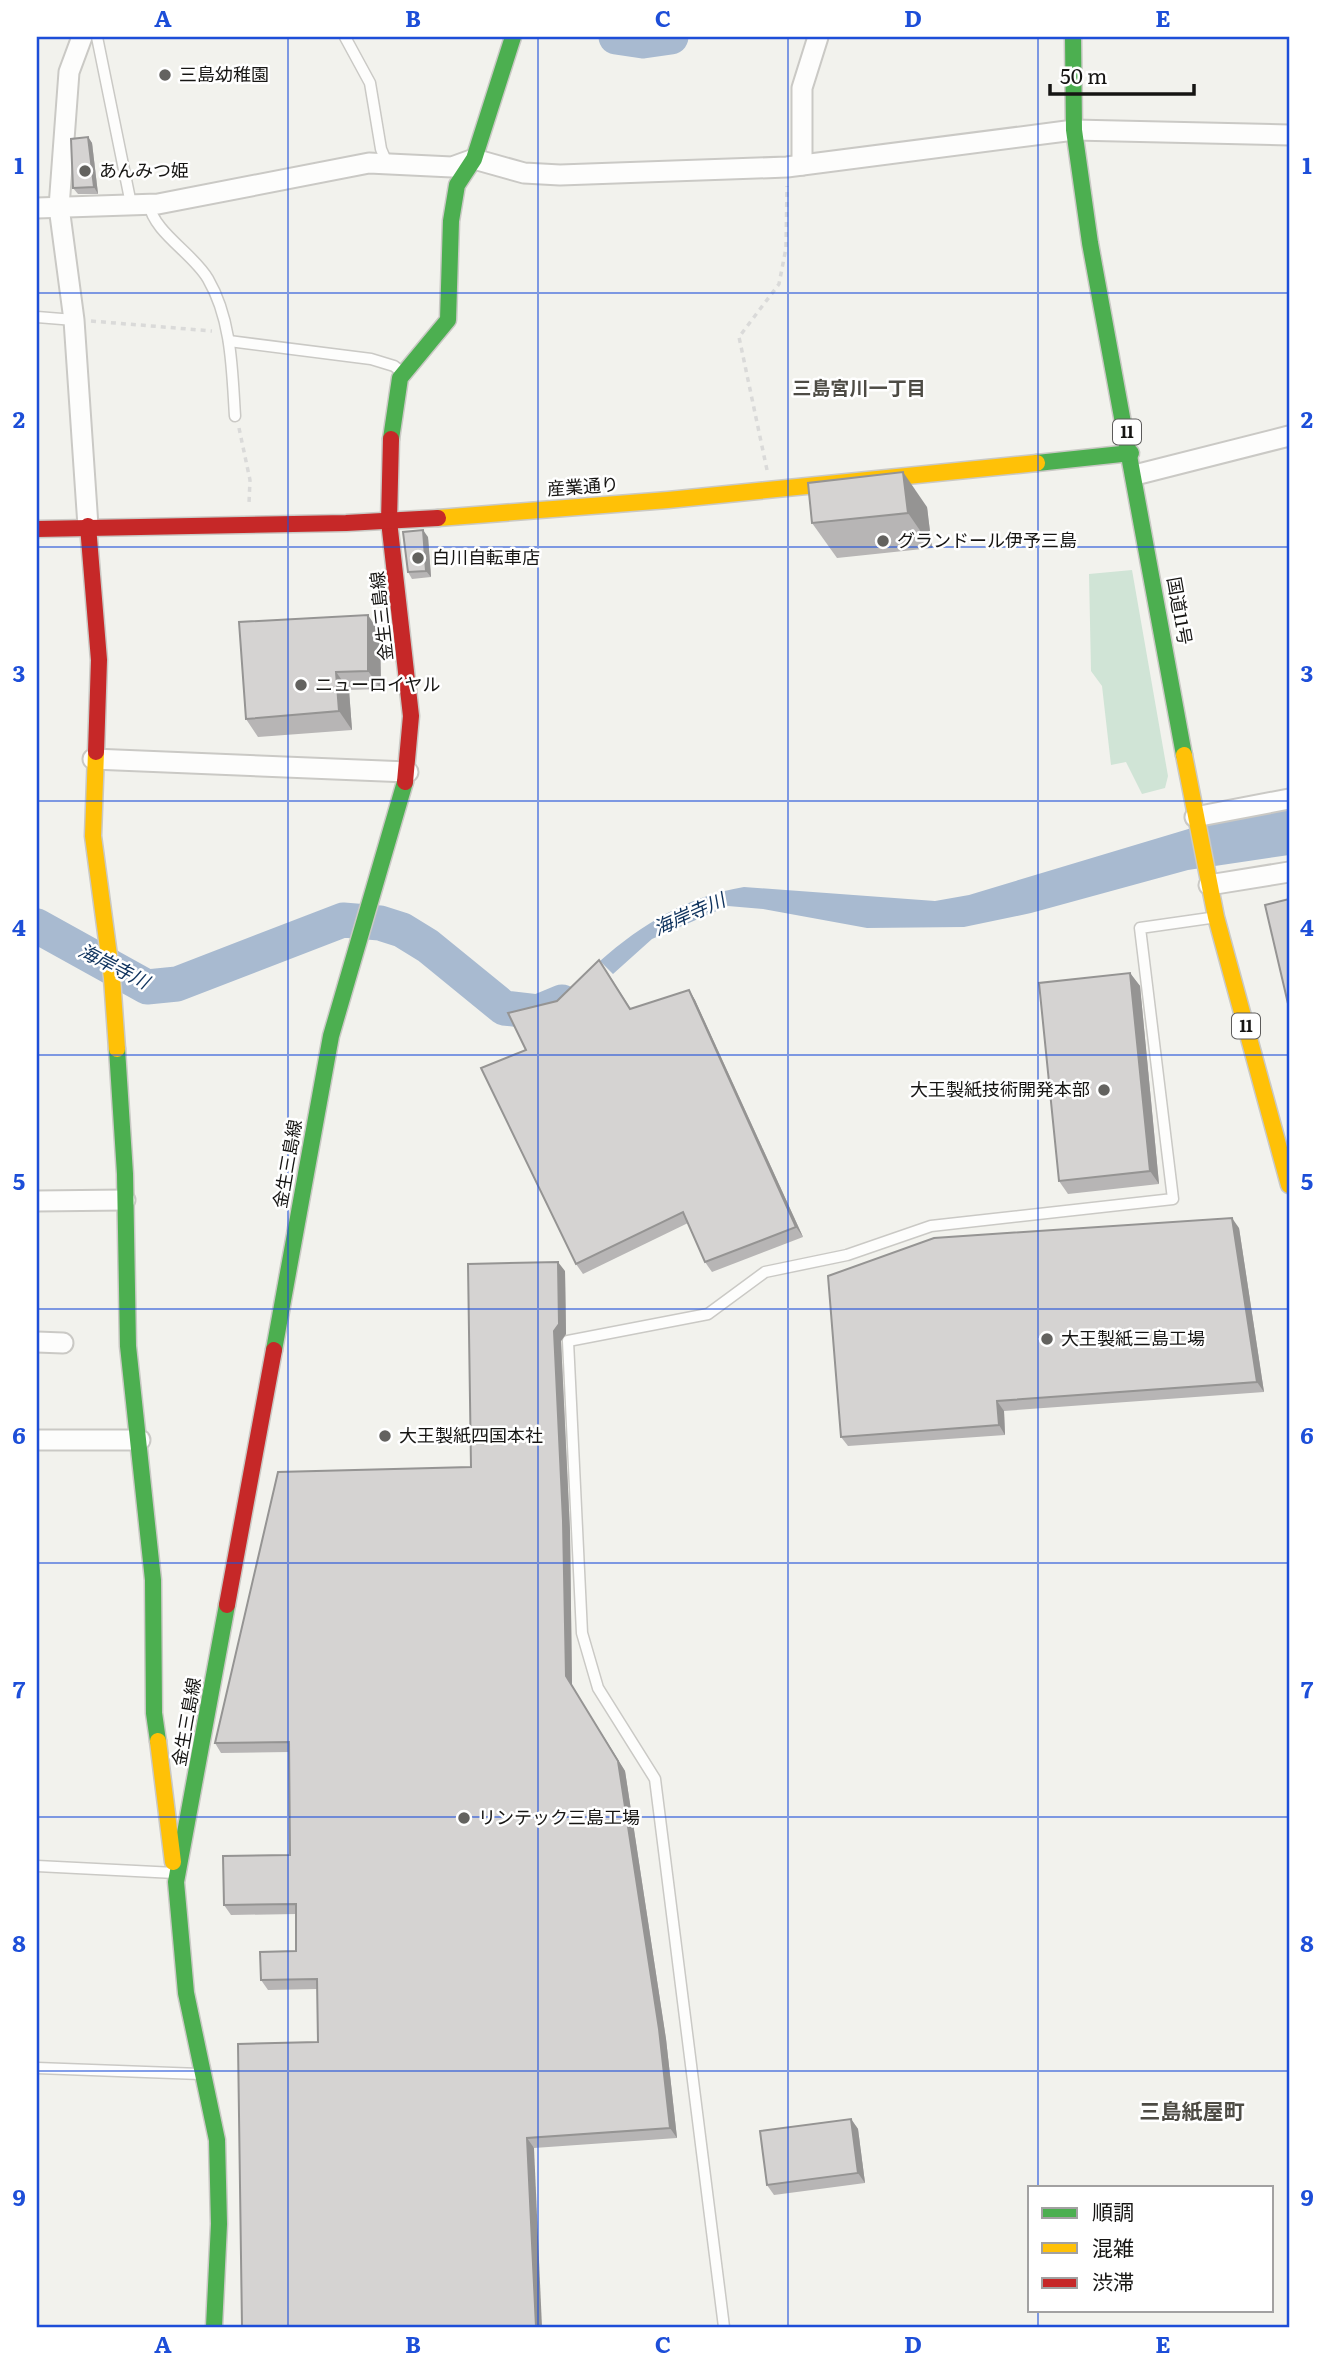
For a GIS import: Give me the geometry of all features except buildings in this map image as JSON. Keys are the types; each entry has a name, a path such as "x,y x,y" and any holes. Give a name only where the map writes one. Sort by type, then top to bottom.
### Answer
{"main road":[{"name":"金生三島線","path":"214,2327 219,2182 217,2140 186,1993 176,1878 331,1036 358,934 397,816 408,772 411,716 389,521 391,435 404,373 448,320 451,221 457,186 474,159 513,37"},
{"name":"国道11号","path":"1073,37 1074,130 1090,243 1131,453 1196,822 1216,917 1289,1185"},
{"name":"産業通り","path":"37,529 88,526 247,527 389,521 772,492 1131,453"},
{"path":"88,526 99,660 93,759 93,836 112,978 125,1200 128,1346 153,1580 154,1713 176,1878"}],"street":[{"path":"82,37 69,72 59,208 74,320 88,526"},
{"path":"794,166 802,88 818,37"},
{"path":"37,208 140,204 344,167 387,163 453,167 474,159 524,173 560,175 794,166 1074,130 1289,135"},
{"path":"1135,475 1289,436"},
{"path":"93,759 408,772"},
{"path":"1196,822 1289,799"},
{"path":"1207,876 1289,872"},
{"path":"37,1201 125,1200"},
{"path":"37,1342 63,1343"},
{"path":"37,1440 140,1440"}],"lane":[{"path":"97,37 140,204 208,279 228,337 235,416"},
{"path":"345,37 370,83 381,149 387,163"},
{"path":"37,317 74,320"},
{"path":"228,337 372,359 394,366 404,373"},
{"path":"724,2327 710,2199 655,1779 598,1688 582,1633 568,1341 708,1314 765,1272 846,1255 931,1226 1174,1199 1140,928 1216,917"},
{"path":"37,1866 176,1878"},
{"path":"37,2068 204,2074"}],"path":[{"path":"772,492 739,337 779,284 786,248 794,166"},
{"path":"74,320 221,334 228,337"},
{"path":"235,416 250,480 247,527"}],"green space":[{"path":"1132,570 1168,776 1165,788 1142,794 1126,762 1111,765 1102,686 1091,671 1089,574"}],"water":[{"path":"1289,807 1289,855 1188,870 1031,913 964,927 867,928 763,909 728,906 652,939 613,974 600,961 649,924 685,905 723,891 744,887 935,901 969,895 1215,821"}],"waterway":[{"path":"616,37 643,41 671,37"},
{"name":"海岸寺川","path":"37,926 147,987 177,984 343,920 380,923 402,930 428,946 504,1008 538,1012 562,1002"}],"traffic: fast":[{"path":"391,439 400,378 448,320 451,221 457,185 474,159 513,37"},
{"path":"1073,37 1074,130 1090,243 1184,755"},
{"path":"1037,463 1131,453"},
{"path":"274,1350 331,1036 405,782"},
{"path":"117,1049 125,1174 128,1346 153,1580 154,1713 158,1741"},
{"path":"214,2327 219,2224 217,2140 186,1993 176,1882 227,1605"}],"traffic: slow":[{"path":"438,518 668,500 1037,463"},
{"path":"96,752 93,836 112,978 117,1049"},
{"path":"1184,755 1216,917 1289,1185"},
{"path":"158,1741 173,1862"}],"traffic: jam":[{"path":"391,439 389,521 411,716 405,782"},
{"path":"37,529 346,523 438,518"},
{"path":"88,526 99,660 96,752"},
{"path":"227,1605 274,1350"}],"place":[{"name":"三島幼稚園","path":"165,75"},
{"name":"あんみつ姫","path":"85,171"},
{"name":"グランドール伊予三島","path":"883,541"},
{"name":"白川自転車店","path":"418,558"},
{"name":"ニューロイヤル","path":"301,685"},
{"name":"大王製紙技術開発本部","path":"1104,1090"},
{"name":"大王製紙三島工場","path":"1047,1339"},
{"name":"大王製紙四国本社","path":"385,1436"},
{"name":"リンテック三島工場","path":"464,1818"}],"district":[{"name":"三島宮川一丁目","path":"859,388"},
{"name":"三島紙屋町","path":"1192,2112"}]}
